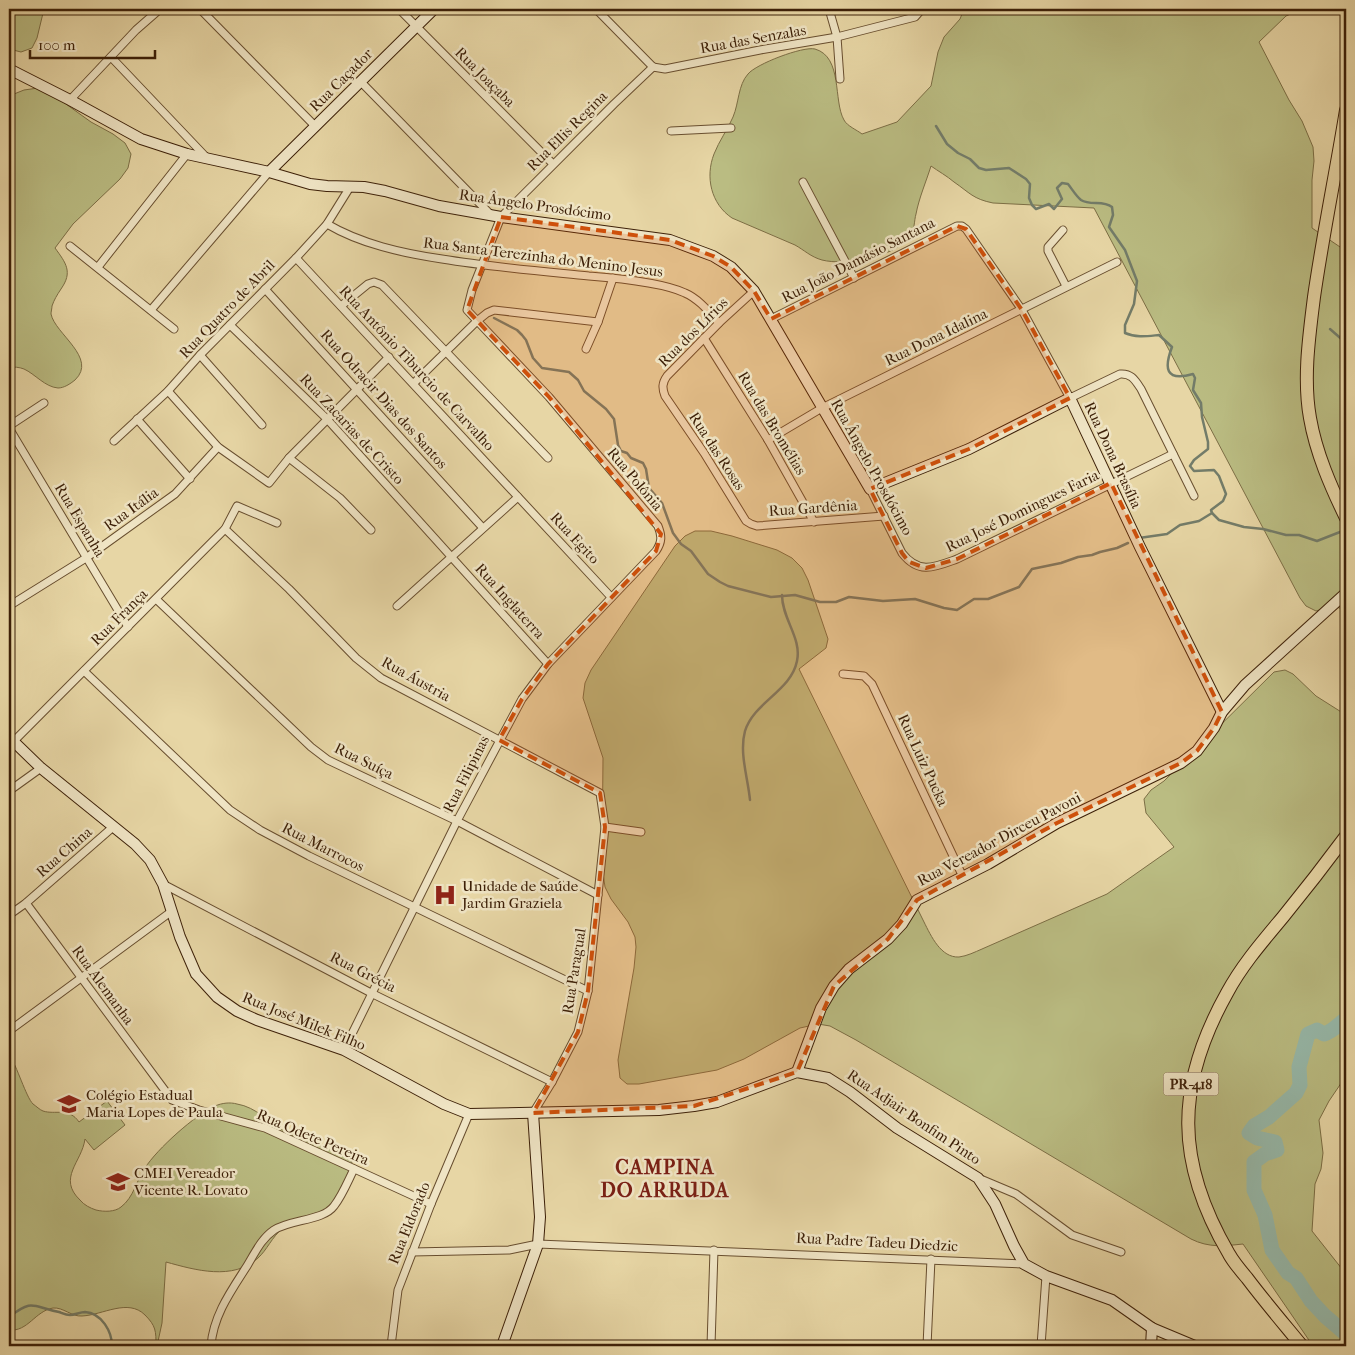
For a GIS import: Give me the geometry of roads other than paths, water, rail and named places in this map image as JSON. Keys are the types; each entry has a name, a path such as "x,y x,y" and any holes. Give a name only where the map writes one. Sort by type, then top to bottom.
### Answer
{"highway":[{"path":"1346,117 1317,275 1310,329 1307,376 1310,418 1318,452 1346,518"},
{"name":"PR-418","path":"1302,1346 1230,1256 1204,1207 1193,1170 1187,1120 1192,1078 1202,1042 1227,992 1253,954 1316,877 1346,836"}],"street":[{"path":"70,100 136,30 160,9"},
{"path":"200,9 316,126"},
{"name":"Rua Joaçaba","path":"399,9 553,164"},
{"name":"Rua Caçador","path":"268,172 434,9"},
{"path":"596,9 653,67"},
{"path":"829,9 837,37 840,79"},
{"name":"Rua das Senzalas","path":"653,67 665,69 837,37 915,16 922,9"},
{"path":"111,57 206,158"},
{"name":"Rua Ellis Regina","path":"496,216 553,164 653,67"},
{"name":"Rua Ângelo Prosdócimo","path":"10,71 70,100 140,139 187,154 268,172 310,184 385,191 438,206 496,216 670,240 719,260 731,267 754,291 870,489 902,553 909,562"},
{"path":"361,82 496,216 467,310 477,321"},
{"path":"671,131 731,128"},
{"path":"98,267 187,154"},
{"path":"151,310 268,172"},
{"path":"803,182 854,278"},
{"name":"Rua Quatro de Abril","path":"114,441 168,391 200,355 296,258 327,224 350,187"},
{"name":"Rua Santa Terezinha do Menino Jesus","path":"327,224 348,235 409,254 482,266 613,278 671,288 686,293 700,303 719,323"},
{"name":"Rua João Damásio Santana","path":"771,319 957,226"},
{"name":"Rua Dona Brasília","path":"957,226 962,226 966,229 1022,310 1070,398 1140,547 1222,712"},
{"path":"1063,230 1048,247 1048,251 1066,286"},
{"path":"70,246 174,329"},
{"name":"Rua Antônio Tiburcio de Carvalho","path":"296,258 518,497"},
{"name":"Rua Dona Idalina","path":"768,440 822,408 1117,262"},
{"path":"586,349 598,322 613,278"},
{"path":"341,306 368,284 374,282 382,285 548,458"},
{"name":"Rua Odracir Dias dos Santos","path":"265,289 482,527"},
{"name":"Rua dos Lírios","path":"665,396 662,389 663,381 719,323 754,291"},
{"path":"414,383 477,321 486,313 494,310 598,322"},
{"name":"Rua Polônia","path":"477,321 549,397 658,526 661,534 661,543"},
{"name":"Rua Zacarias de Cristo","path":"230,325 327,419 451,556"},
{"name":"Rua das Bromélias","path":"704,338 768,440 814,522"},
{"path":"200,355 262,424"},
{"path":"168,391 218,447 268,482 289,458 389,357"},
{"path":"870,489 969,449 1070,398 1120,374 1126,373 1132,377 1141,389 1194,496"},
{"name":"Rua das Rosas","path":"665,396 704,453 746,521"},
{"path":"9,427 44,403"},
{"path":"137,419 190,479"},
{"name":"Rua Espanha","path":"9,427 128,627"},
{"name":"Rua Itália","path":"9,606 86,558 175,494 218,447"},
{"name":"Rua José Domingues Faria","path":"909,562 926,568 957,559 1172,454"},
{"path":"289,458 340,498 371,530"},
{"path":"397,606 482,527 518,497"},
{"name":"Rua Egito","path":"518,497 611,597"},
{"name":"Rua França","path":"11,740 84,671 225,529 237,506 277,523"},
{"name":"Rua Gardênia","path":"746,521 757,526 884,516"},
{"name":"Rua Áustria","path":"225,529 356,658 381,678 600,793"},
{"name":"Rua Filipinas","path":"344,1050 457,821 522,699 548,664 656,551 661,543"},
{"name":"Rua Inglaterra","path":"451,556 548,664"},
{"name":"Rua Vereador Dirceu Pavoni","path":"796,1072 821,1008 834,986 849,969 888,939 902,924 917,900 963,877 1057,823 1181,763 1197,751 1214,728 1222,712 1245,685 1346,593"},
{"name":"Rua Suíça","path":"156,599 311,747 328,760 457,821 598,895"},
{"name":"Rua Marrocos","path":"84,671 230,810 260,830 588,992"},
{"name":"Rua Luiz Pucka","path":"843,674 864,676 872,684 963,877"},
{"name":"Rua José Milek Filho","path":"11,740 41,768 135,844 145,855 163,884 196,974 216,997 237,1011 257,1020 344,1050 444,1104 469,1114 533,1113"},
{"path":"9,791 41,768"},
{"name":"Rua Paragual","path":"533,1113 552,1082 578,1032 588,992 605,828 600,793"},
{"name":"Rua China","path":"9,915 26,903 113,827"},
{"path":"605,828 641,832"},
{"name":"Rua Grécia","path":"163,884 373,994 552,1082"},
{"name":"Rua Alemanha","path":"26,903 159,1084"},
{"path":"9,1031 172,911"},
{"path":"502,1346 538,1244 540,1217 533,1113 659,1110 694,1106 717,1102 796,1072"},
{"name":"Rua Adjair Bonfim Pinto","path":"796,1072 828,1078 850,1092 897,1128 978,1178 995,1204 1024,1264"},
{"name":"Rua Odete Pereira","path":"159,1084 172,1100 198,1110 265,1128 431,1204"},
{"name":"Rua Eldorado","path":"391,1346 398,1290 431,1204 469,1114"},
{"path":"211,1346 217,1320 225,1301 262,1240 284,1224 323,1215 334,1208 354,1169"},
{"path":"978,1178 1016,1194 1072,1235 1121,1252"},
{"name":"Rua Padre Tadeu Diedzic","path":"412,1252 509,1250 538,1244 1024,1264 1046,1276 1112,1300 1152,1328 1195,1346"},
{"path":"711,1346 714,1250"},
{"path":"926,1346 931,1259"},
{"path":"1041,1346 1046,1276"},
{"path":"1151,1346 1152,1328"}],"waterway":[{"path":"936,126 947,144 958,153 970,159 979,168 986,170 1009,168 1026,179 1030,184 1029,198 1036,209 1049,204 1054,209 1062,199 1057,188 1062,183 1068,184 1077,197 1085,202 1105,204 1112,207 1113,215 1109,227 1125,250 1137,281 1134,304 1125,325 1125,333 1138,336 1159,335 1172,347 1168,361 1169,371 1172,375 1184,376 1193,374 1195,378 1193,390 1201,403 1208,449 1194,460 1190,466 1194,471 1214,470 1219,476 1226,494 1223,501 1211,510 1212,513 1199,521 1180,525 1167,534 1139,538"},
{"path":"494,318 517,330 522,335 533,358 542,368 569,372 578,380 584,391 606,409 614,419 618,445 621,451 643,463 646,469 649,488 662,503 673,533 681,544 691,551 708,574 728,586 771,597 795,595 820,602 836,602 849,597 883,601 915,599 957,610 974,599 988,599 1019,587 1032,569 1092,555 1128,543"},
{"path":"1330,329 1346,343"},
{"path":"1212,513 1219,520 1244,527 1263,529 1286,535 1299,535 1317,541 1340,532"},
{"path":"750,800 743,757 745,731 756,712 788,681 797,661 797,644 785,612 782,595"},
{"path":"1346,1019 1327,1033 1324,1034 1317,1030 1308,1034 1299,1067 1300,1085 1296,1093 1269,1117 1254,1126 1249,1133 1257,1138 1275,1142 1277,1150 1265,1154 1254,1162 1254,1190 1265,1215 1272,1250 1288,1273 1296,1278 1311,1301 1346,1334"},
{"path":"9,1317 29,1306 69,1315 83,1312 91,1313 105,1324 112,1341 112,1346"}],"place":[{"name":"Unidade de Saúde Jardim Graziela","path":"445,895"},
{"name":"Colégio Estadual Maria Lopes de Paula","path":"69,1104"},
{"name":"CMEI Vereador Vicente R. Lovato","path":"118,1182"}],"district":[{"name":"CAMPINA DO ARRUDA","path":"665,1178"}]}
